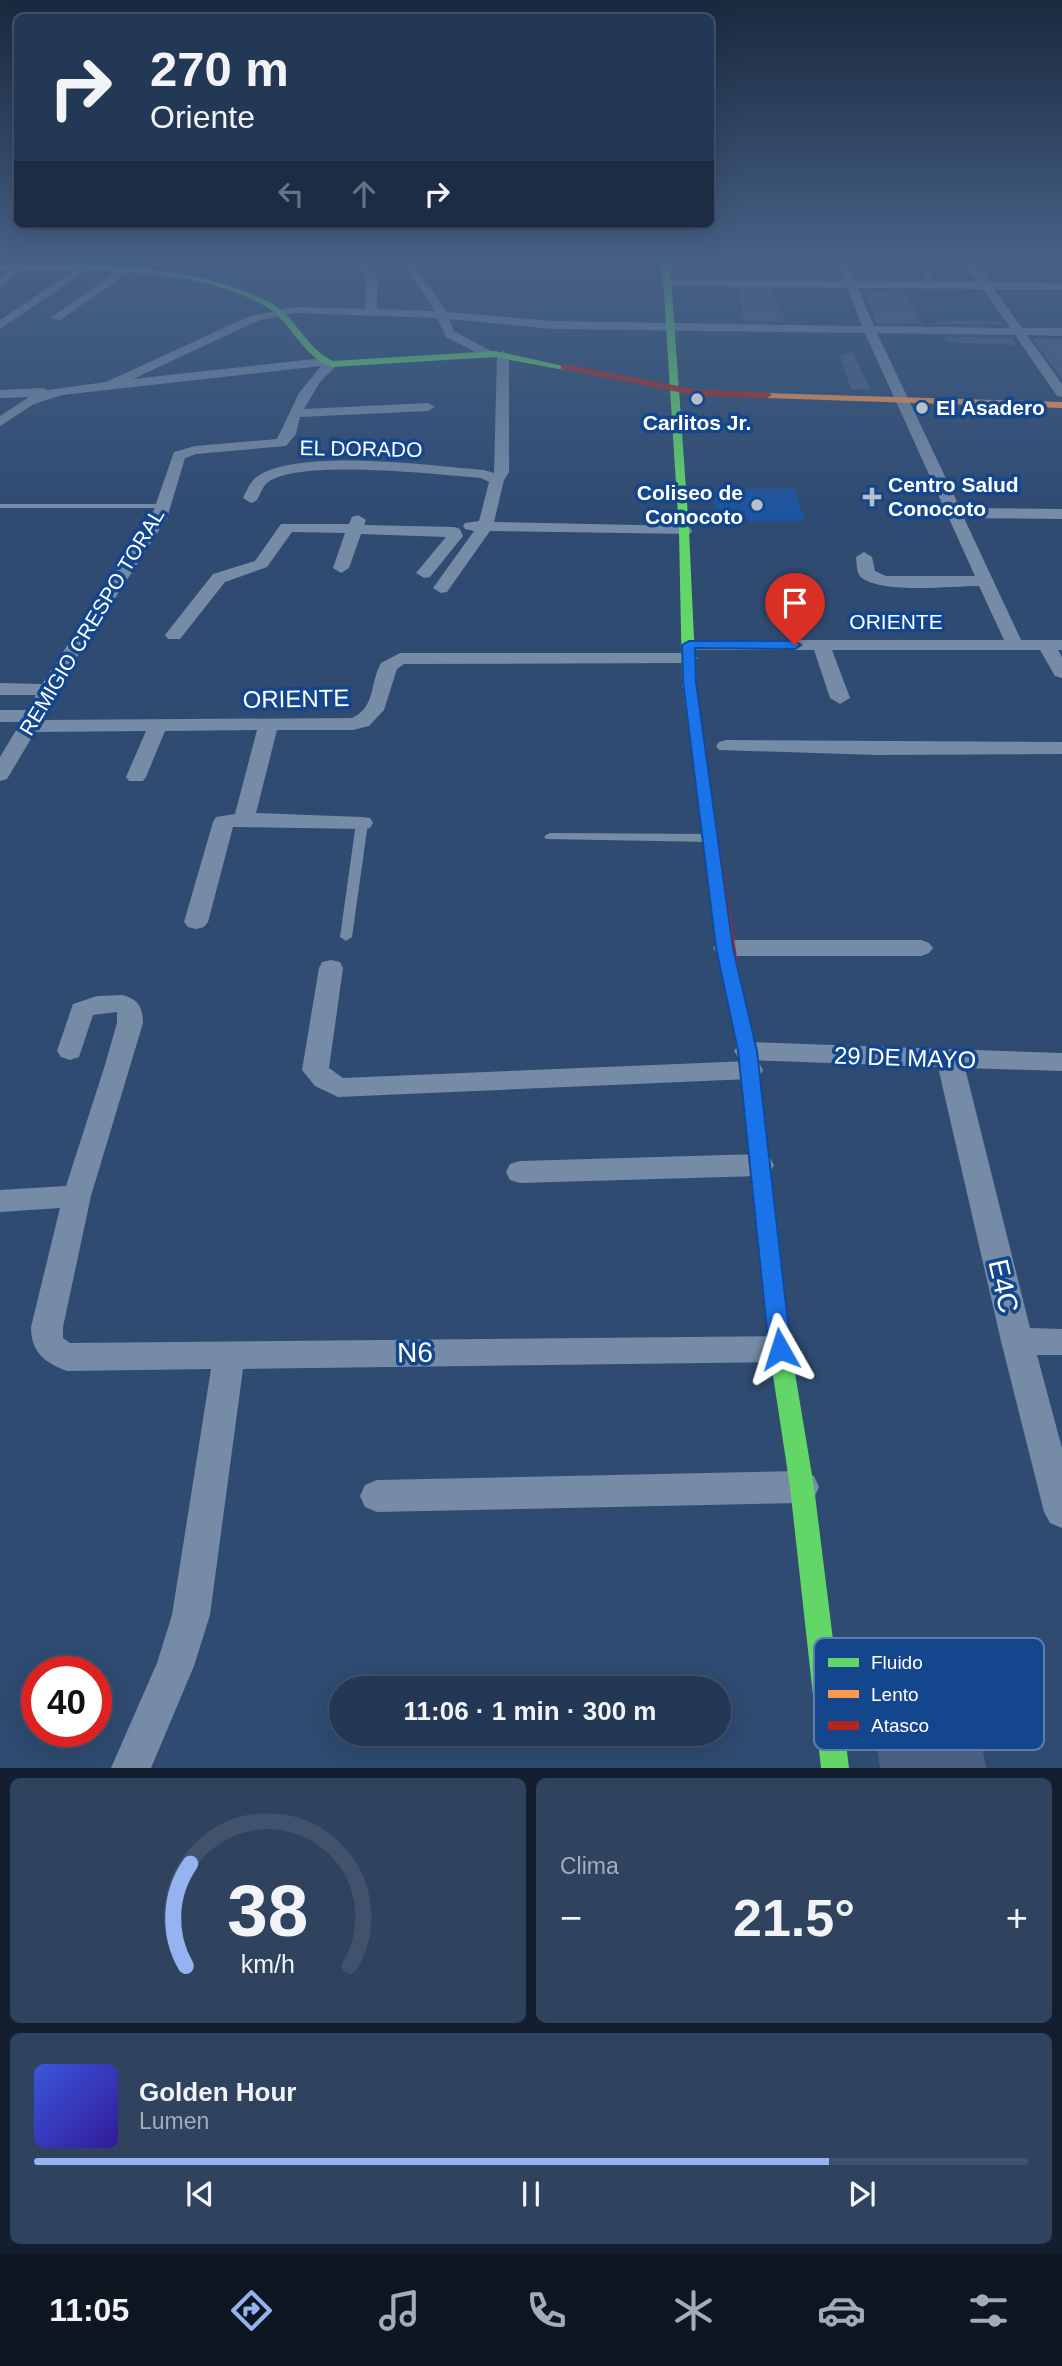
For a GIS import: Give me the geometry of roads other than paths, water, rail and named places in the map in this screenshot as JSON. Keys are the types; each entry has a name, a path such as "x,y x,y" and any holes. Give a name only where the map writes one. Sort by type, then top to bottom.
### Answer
{"street":[{"path":"108,386 195,346"},
{"path":"306,346 327,363"},
{"path":"475,346 495,355"},
{"path":"672,346 684,531 689,682 725,948 749,1061 780,1349 802,1487 820,1638"},
{"path":"877,346 1015,645"},
{"path":"1028,346 1062,393"},
{"path":"441,587 485,527 491,477 502,472 495,355"},
{"path":"0,394 60,391 327,363 495,355 699,393 1062,405"},
{"name":"REMIGIO CRESPO TORAL","path":"0,775 49,690 159,518 179,455 195,450 281,443 288,438 295,413 327,363"},
{"path":"0,422 29,401 60,391"},
{"path":"295,413 428,407"},
{"name":"EL DORADO","path":"251,498 260,480 294,468 326,466 491,477"},
{"path":"955,513 1062,514"},
{"path":"313,518 454,532 455,536 424,573"},
{"path":"174,635 219,578 261,564 287,527 357,524 684,531"},
{"path":"341,568 357,524"},
{"path":"864,557 867,573 884,581 986,581"},
{"path":"821,645 840,698"},
{"name":"ORIENTE","path":"0,716 32,721 158,725 342,725 364,722 375,712 389,664 400,659 821,645 1054,645"},
{"path":"1054,645 1062,672"},
{"path":"0,689 49,690"},
{"path":"244,819 268,724"},
{"path":"136,777 158,725"},
{"path":"1024,736 1062,736"},
{"path":"726,746 877,750 1062,748"},
{"path":"195,922 224,822 244,819 362,823"},
{"path":"725,948 921,948"},
{"name":"29 DE MAYO","path":"331,968 315,1070 338,1088 749,1061 1062,1062"},
{"path":"51,1350 47,1341 47,1326 77,1196 130,1023 130,1009 122,1003 97,1004 82,1010 70,1051"},
{"name":"E4C","path":"950,1060 1017,1341 1062,1512"},
{"path":"520,1172 760,1165"},
{"path":"0,1201 77,1196"},
{"path":"1017,1341 1062,1342"},
{"name":"N6","path":"51,1350 67,1357 780,1349"},
{"path":"131,1768 175,1666 191,1615 229,1354"},
{"path":"377,1496 802,1487"},
{"path":"833,1750 835,1768"}],"lane":[{"path":"0,506 163,506"},
{"path":"346,937 362,823"},
{"path":"550,837 710,838"}],"place":[{"name":"Carlitos Jr.","path":"697,399"},
{"name":"El Asadero","path":"922,408"},
{"name":"Centro Salud Conocoto","path":"872,497"},
{"name":"Coliseo de Conocoto","path":"757,505"}]}
